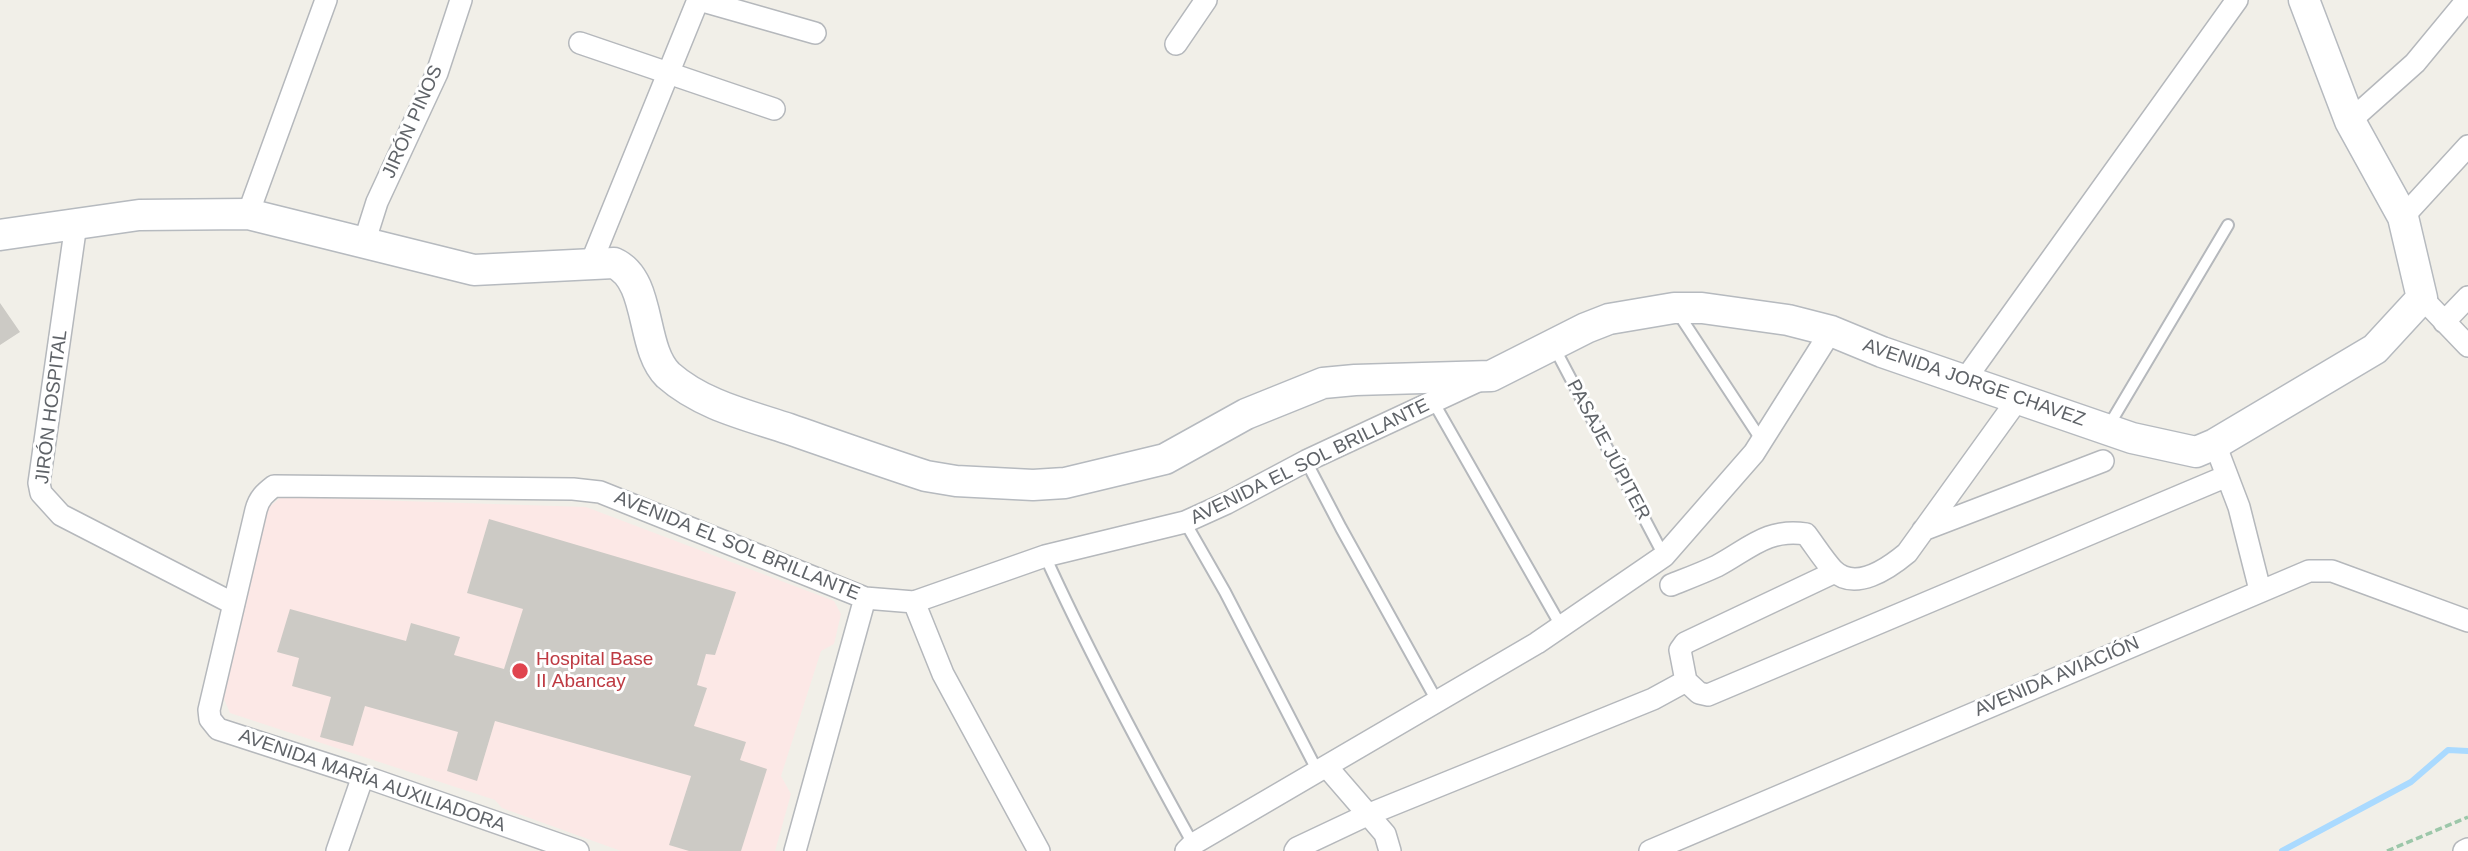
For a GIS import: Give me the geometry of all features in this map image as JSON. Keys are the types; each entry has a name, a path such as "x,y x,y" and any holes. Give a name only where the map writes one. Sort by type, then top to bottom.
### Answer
{"street":[{"path":"248,214 326,0"},
{"name":"JIRÓN PINOS","path":"364,243 377,202 437,73 461,0"},
{"path":"591,262 698,0 815,33"},
{"path":"1176,44 1206,0"},
{"path":"1964,381 2237,0"},
{"path":"2304,0 2350,121 2403,217 2422,298 2468,346"},
{"path":"2350,121 2415,63 2467,0"},
{"path":"580,43 774,109"},
{"path":"2403,217 2468,146"},
{"path":"0,235 139,215 248,214 474,270 591,262 614,263 624,268 638,294 658,362 668,375 704,400 926,476 956,481 1033,485 1065,483 1165,459 1246,414 1323,383 1491,376"},
{"name":"JIRÓN HOSPITAL","path":"76,224 38,483 41,493 61,515 234,604"},
{"path":"2444,322 2468,297"},
{"name":"AVENIDA JORGE CHAVEZ","path":"1491,376 1609,319 1674,308 1702,308 1787,320 1831,331 1882,352 2132,438 2196,452 2215,444 2375,349 2422,298"},
{"path":"1190,848 1561,626 1664,556 1754,453 1831,331"},
{"name":"AVENIDA EL SOL BRILLANTE","path":"234,604 259,501 274,486 573,489 600,492 865,598 914,602 1045,556 1185,522 1306,461 1491,376"},
{"path":"1671,585 1716,566 1768,536 1789,532 1806,534 1835,572 1852,579 1870,576 1892,566 1907,553 2018,399"},
{"path":"2215,444 2239,506 2260,590"},
{"path":"1923,530 2103,461"},
{"path":"1835,572 1683,645 1680,650 1686,681 1699,693 1708,695 2227,476"},
{"name":"AVENIDA AVIACIÓN","path":"1650,851 2309,571 2332,571 2468,621"},
{"path":"795,851 865,598"},
{"path":"914,602 943,674 1039,851"},
{"name":"AVENIDA MARÍA AUXILIADORA","path":"234,604 209,710 210,719 218,729 579,851"},
{"path":"1295,851 1367,815 1653,699 1686,681"},
{"path":"1323,769 1385,834 1390,851"},
{"path":"337,851 363,776"}],"lane":[{"path":"2106,429 2228,225"},
{"path":"1674,308 1762,441"},
{"name":"PASAJE JÚPITER","path":"1553,344 1664,556"},
{"path":"1434,403 1561,626"},
{"path":"1306,461 1437,701"},
{"path":"1185,522 1323,769"},
{"path":"1045,556 1190,848"}],"path":[{"path":"2387,851 2468,817"}],"shaded area":[{"name":"Hospital Base II Abancay","path":"281,497 586,507 834,601 841,614 834,644 821,651 781,776 791,794 775,851 621,851 502,808 495,800 230,713 221,692 266,510"}],"building":[{"path":"0,303 20,332 0,345"},
{"path":"489,519 736,592 715,655 706,654 697,685 707,688 694,726 746,742 740,760 767,769 741,851 689,851 669,845 691,776 495,721 477,781 447,771 458,732 365,706 353,746 320,737 331,697 292,686 299,658 277,652 290,609 406,641 411,623 460,637 454,655 504,669 523,609 467,593"}],"waterway":[{"path":"2282,851 2411,782 2448,750 2468,751"}],"place":[{"name":"Hospital Base II Abancay","path":"520,671"}]}
